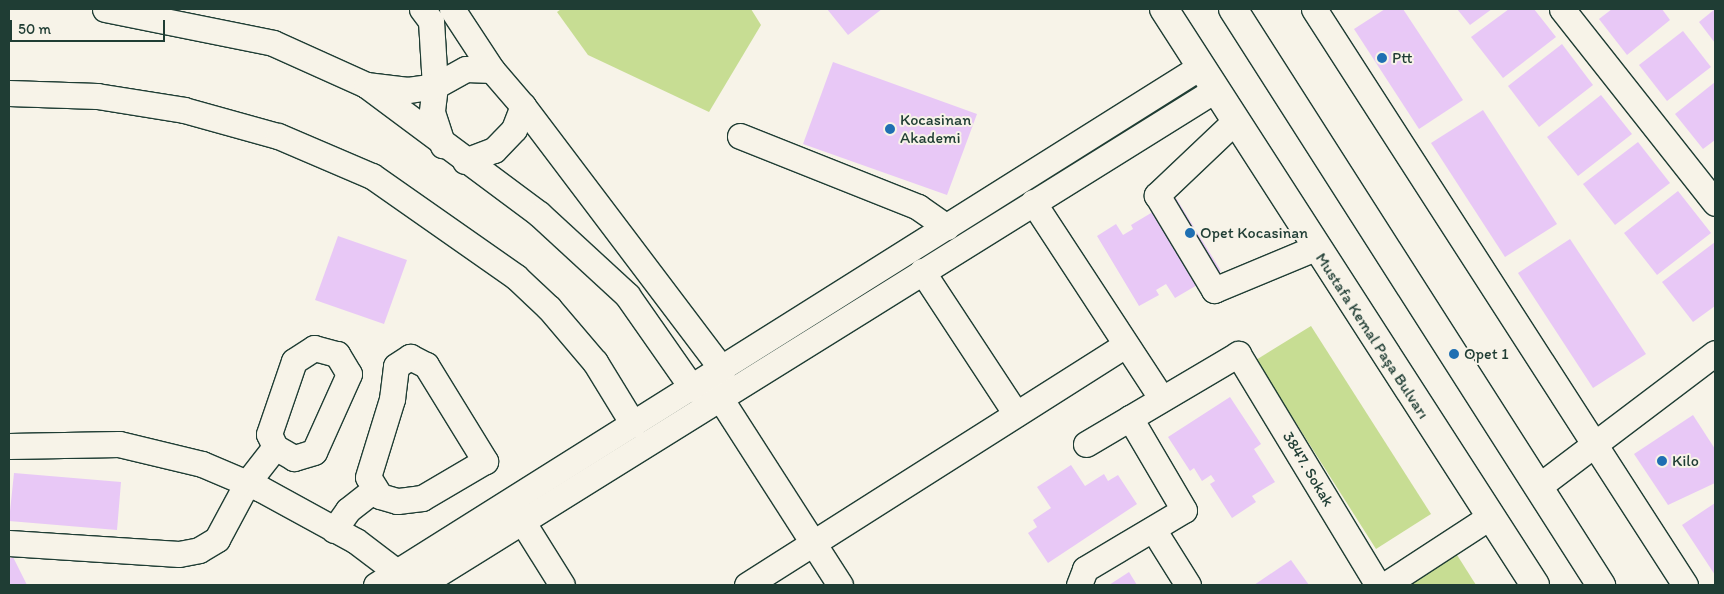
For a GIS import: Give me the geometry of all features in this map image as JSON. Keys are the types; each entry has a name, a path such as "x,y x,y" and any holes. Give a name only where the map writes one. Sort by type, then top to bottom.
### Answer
{"main road":[{"name":"Mustafa Kemal Paşa Bulvarı","path":"1164,9 1315,248 1535,585"},
{"path":"1233,9 1601,585"}],"street":[{"path":"105,9 134,11 274,43 366,85 443,145 540,214 627,295 692,388 720,398"},
{"path":"422,9 431,22 436,86 432,112 443,145"},
{"path":"452,9 492,70 524,106 722,369 720,398 840,585"},
{"path":"1314,9 1685,585"},
{"path":"1562,9 1715,203"},
{"path":"376,585 406,578 633,424 1200,66"},
{"path":"366,85 408,90 436,86 466,69 492,70"},
{"path":"420,585 922,270 1215,90"},
{"path":"9,93 97,96 184,110 278,136 372,176 516,277 549,308 594,362 633,424"},
{"path":"465,161 494,150 514,129 524,106"},
{"path":"1235,121 1157,195 1214,290 1315,248"},
{"path":"740,136 918,207 947,227"},
{"path":"1033,202 1124,345 1162,399 1086,444"},
{"path":"922,270 1016,414"},
{"path":"747,585 1124,345"},
{"path":"1538,487 1715,353"},
{"name":"3847. Sokak","path":"1162,399 1238,354 1378,585"},
{"path":"405,358 417,358 426,365 484,461 415,500 388,499 374,490 368,477 392,399 396,366 405,358"},
{"path":"1079,585 1085,569 1184,510 1130,418"},
{"path":"9,446 90,442 147,448 202,464 247,483 334,530 406,578"},
{"path":"9,543 194,552 217,539 247,483 275,447"},
{"path":"334,530 348,510 374,490"},
{"path":"1385,585 1491,516"},
{"path":"522,521 562,585"},
{"path":"1153,529 1188,585"}],"green space":[{"path":"561,9 751,9 761,25 709,112 588,55 557,12"},
{"path":"1311,326 1431,514 1376,549 1256,360"},
{"path":"1452,547 1476,585 1400,585"}],"building":[{"path":"827,9 882,9 848,35"},
{"path":"1385,9 1403,9 1463,100 1419,129 1354,29"},
{"path":"1457,9 1492,9 1470,25"},
{"path":"1509,9 1534,9 1556,37 1503,78 1471,37"},
{"path":"1612,9 1662,9 1670,20 1627,55 1599,19"},
{"path":"1715,9 1715,43 1699,22"},
{"path":"1683,31 1711,67 1667,101 1639,65"},
{"path":"1562,44 1593,85 1539,127 1508,86"},
{"name":"Kocasinan Akademi","path":"833,62 977,114 947,195 803,144"},
{"path":"1715,82 1715,140 1703,149 1675,114"},
{"path":"1601,95 1632,134 1578,176 1547,137"},
{"path":"1483,110 1557,224 1505,257 1431,143"},
{"path":"1638,142 1670,183 1615,225 1583,184"},
{"path":"1678,191 1711,233 1657,275 1624,233"},
{"path":"1176,198 1221,271 1175,298 1166,284 1156,290 1159,295 1139,306 1097,236 1116,224 1123,235 1133,229 1131,225"},
{"path":"338,236 407,260 384,324 315,300"},
{"path":"1570,239 1646,354 1593,388 1518,273"},
{"path":"1715,242 1715,306 1693,322 1662,282"},
{"path":"1230,397 1261,444 1254,449 1275,482 1252,496 1256,502 1232,518 1210,484 1215,481 1211,475 1202,481 1194,468 1190,471 1168,437"},
{"path":"1693,415 1715,449 1715,483 1668,505 1634,454"},
{"path":"1071,465 1085,486 1104,474 1108,481 1118,475 1137,504 1048,563 1028,533 1037,527 1033,520 1051,508 1037,487"},
{"path":"14,473 121,482 117,530 9,521"},
{"path":"1715,503 1715,575 1682,525"},
{"path":"13,557 27,585 9,585 9,559"},
{"path":"1291,560 1309,585 1254,585"},
{"path":"1129,572 1137,585 1109,585"}],"place":[{"name":"Ptt","path":"1382,58"},
{"name":"Kocasinan Akademi","path":"890,129"},
{"name":"Opet Kocasinan","path":"1190,233"},
{"name":"Opet 1","path":"1454,354"},
{"name":"Kilo","path":"1662,461"}]}
